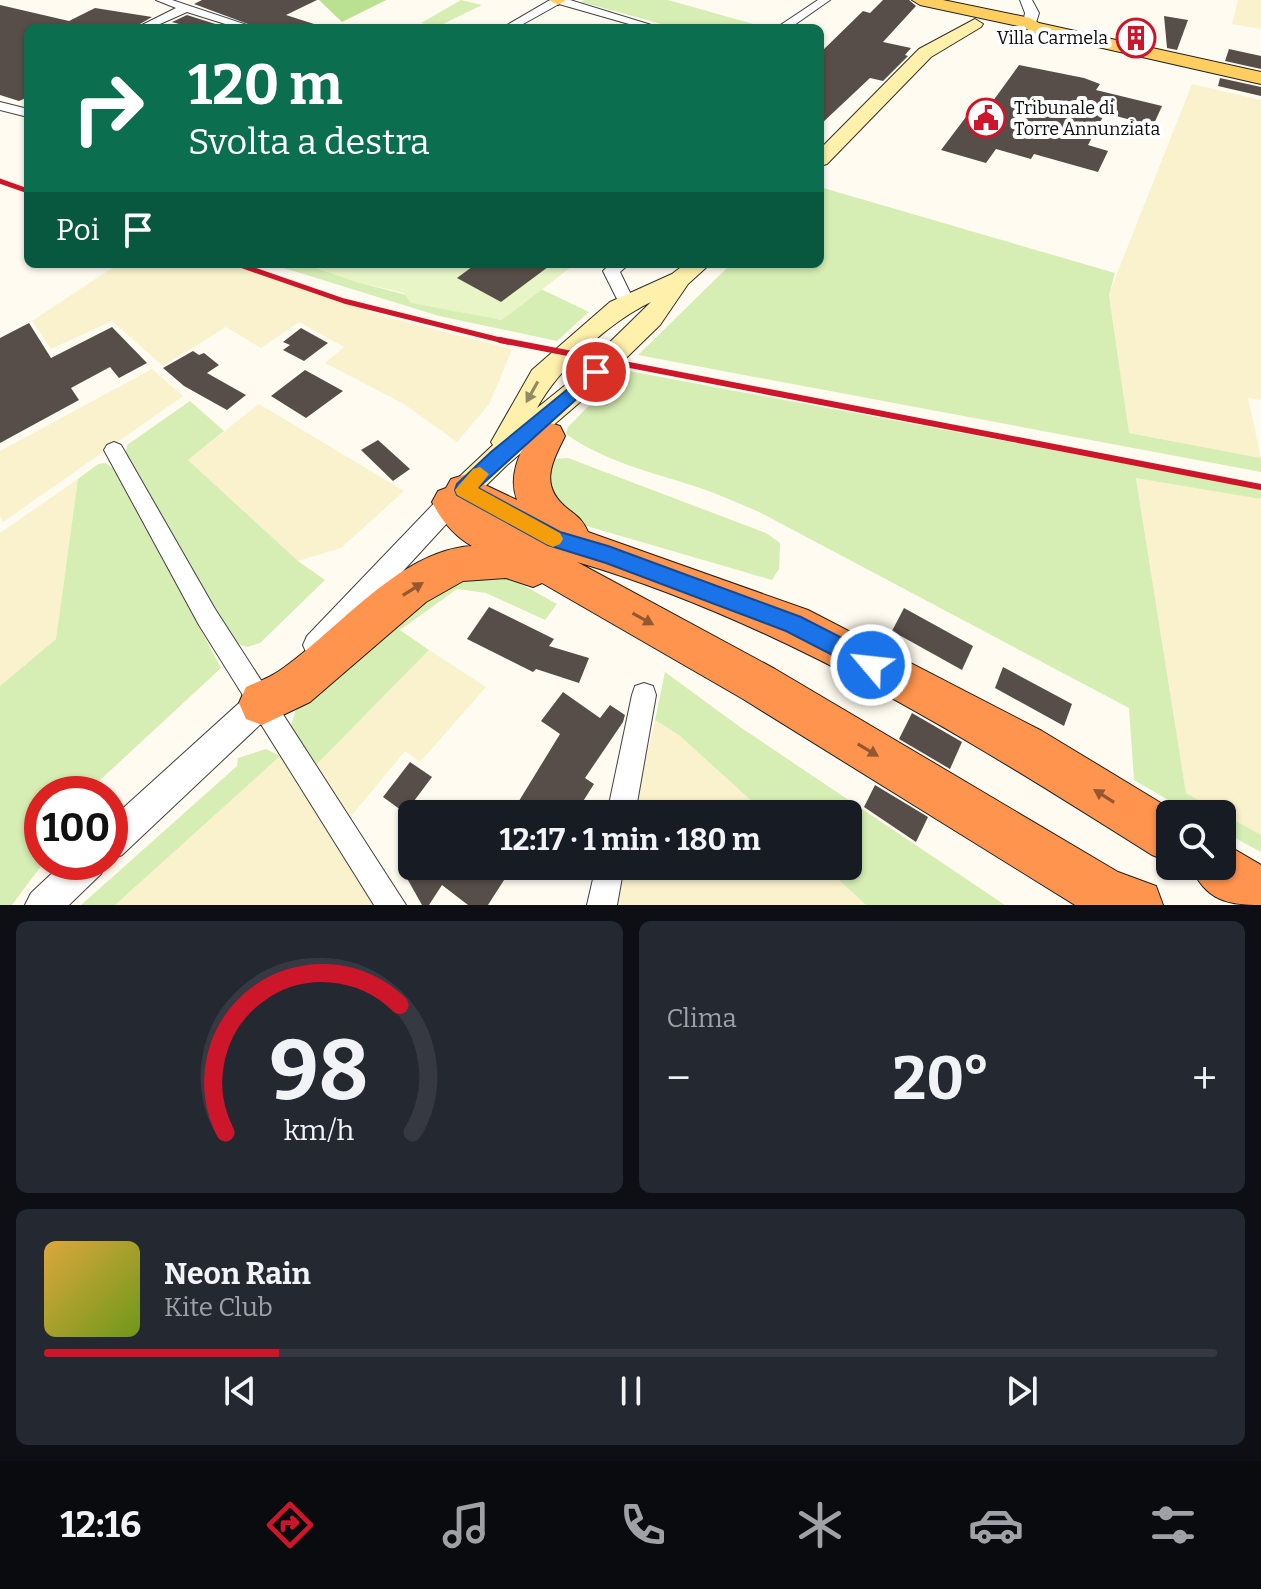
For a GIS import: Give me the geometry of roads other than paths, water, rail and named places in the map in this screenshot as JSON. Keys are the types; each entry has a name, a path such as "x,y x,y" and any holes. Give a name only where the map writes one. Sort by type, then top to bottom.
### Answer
{"highway":[{"path":"547,436 534,464 531,479 533,498 592,568 759,684 1117,901"},
{"path":"458,496 471,526 592,568 793,624 1025,748 1156,828"},
{"path":"262,703 294,687 411,589 457,564 506,561 592,568"},
{"path":"1236,874 1261,886"},
{"path":"1236,878 1261,895"}],"main road":[{"path":"920,0 953,8 995,33 1023,33 1031,25"},
{"path":"824,156 917,65 955,44 982,24 1005,17 1261,78"},
{"path":"497,457 541,377 627,303 690,271"},
{"path":"458,496 651,319 690,271"}],"street":[{"path":"161,0 237,24"},
{"path":"515,24 558,0 641,24"},
{"path":"788,24 825,0"},
{"path":"1005,17 1019,0"},
{"path":"1026,0 1032,13 1031,25"},
{"path":"151,24 186,8"},
{"path":"0,106 24,112"},
{"path":"616,268 627,303"},
{"path":"114,450 207,617 391,905"},
{"path":"128,826 262,703 458,496"},
{"path":"624,800 644,695"},
{"path":"43,905 70,880"},
{"path":"602,905 607,880"}],"railway":[{"path":"0,181 24,190"},
{"path":"249,268 344,301 500,340"},
{"path":"500,340 1261,487"},
{"path":"500,340 508,342"}],"place":[{"name":"Villa Carmela","path":"1136,38"},
{"name":"Tribunale di Torre Annunziata","path":"986,118"}]}
